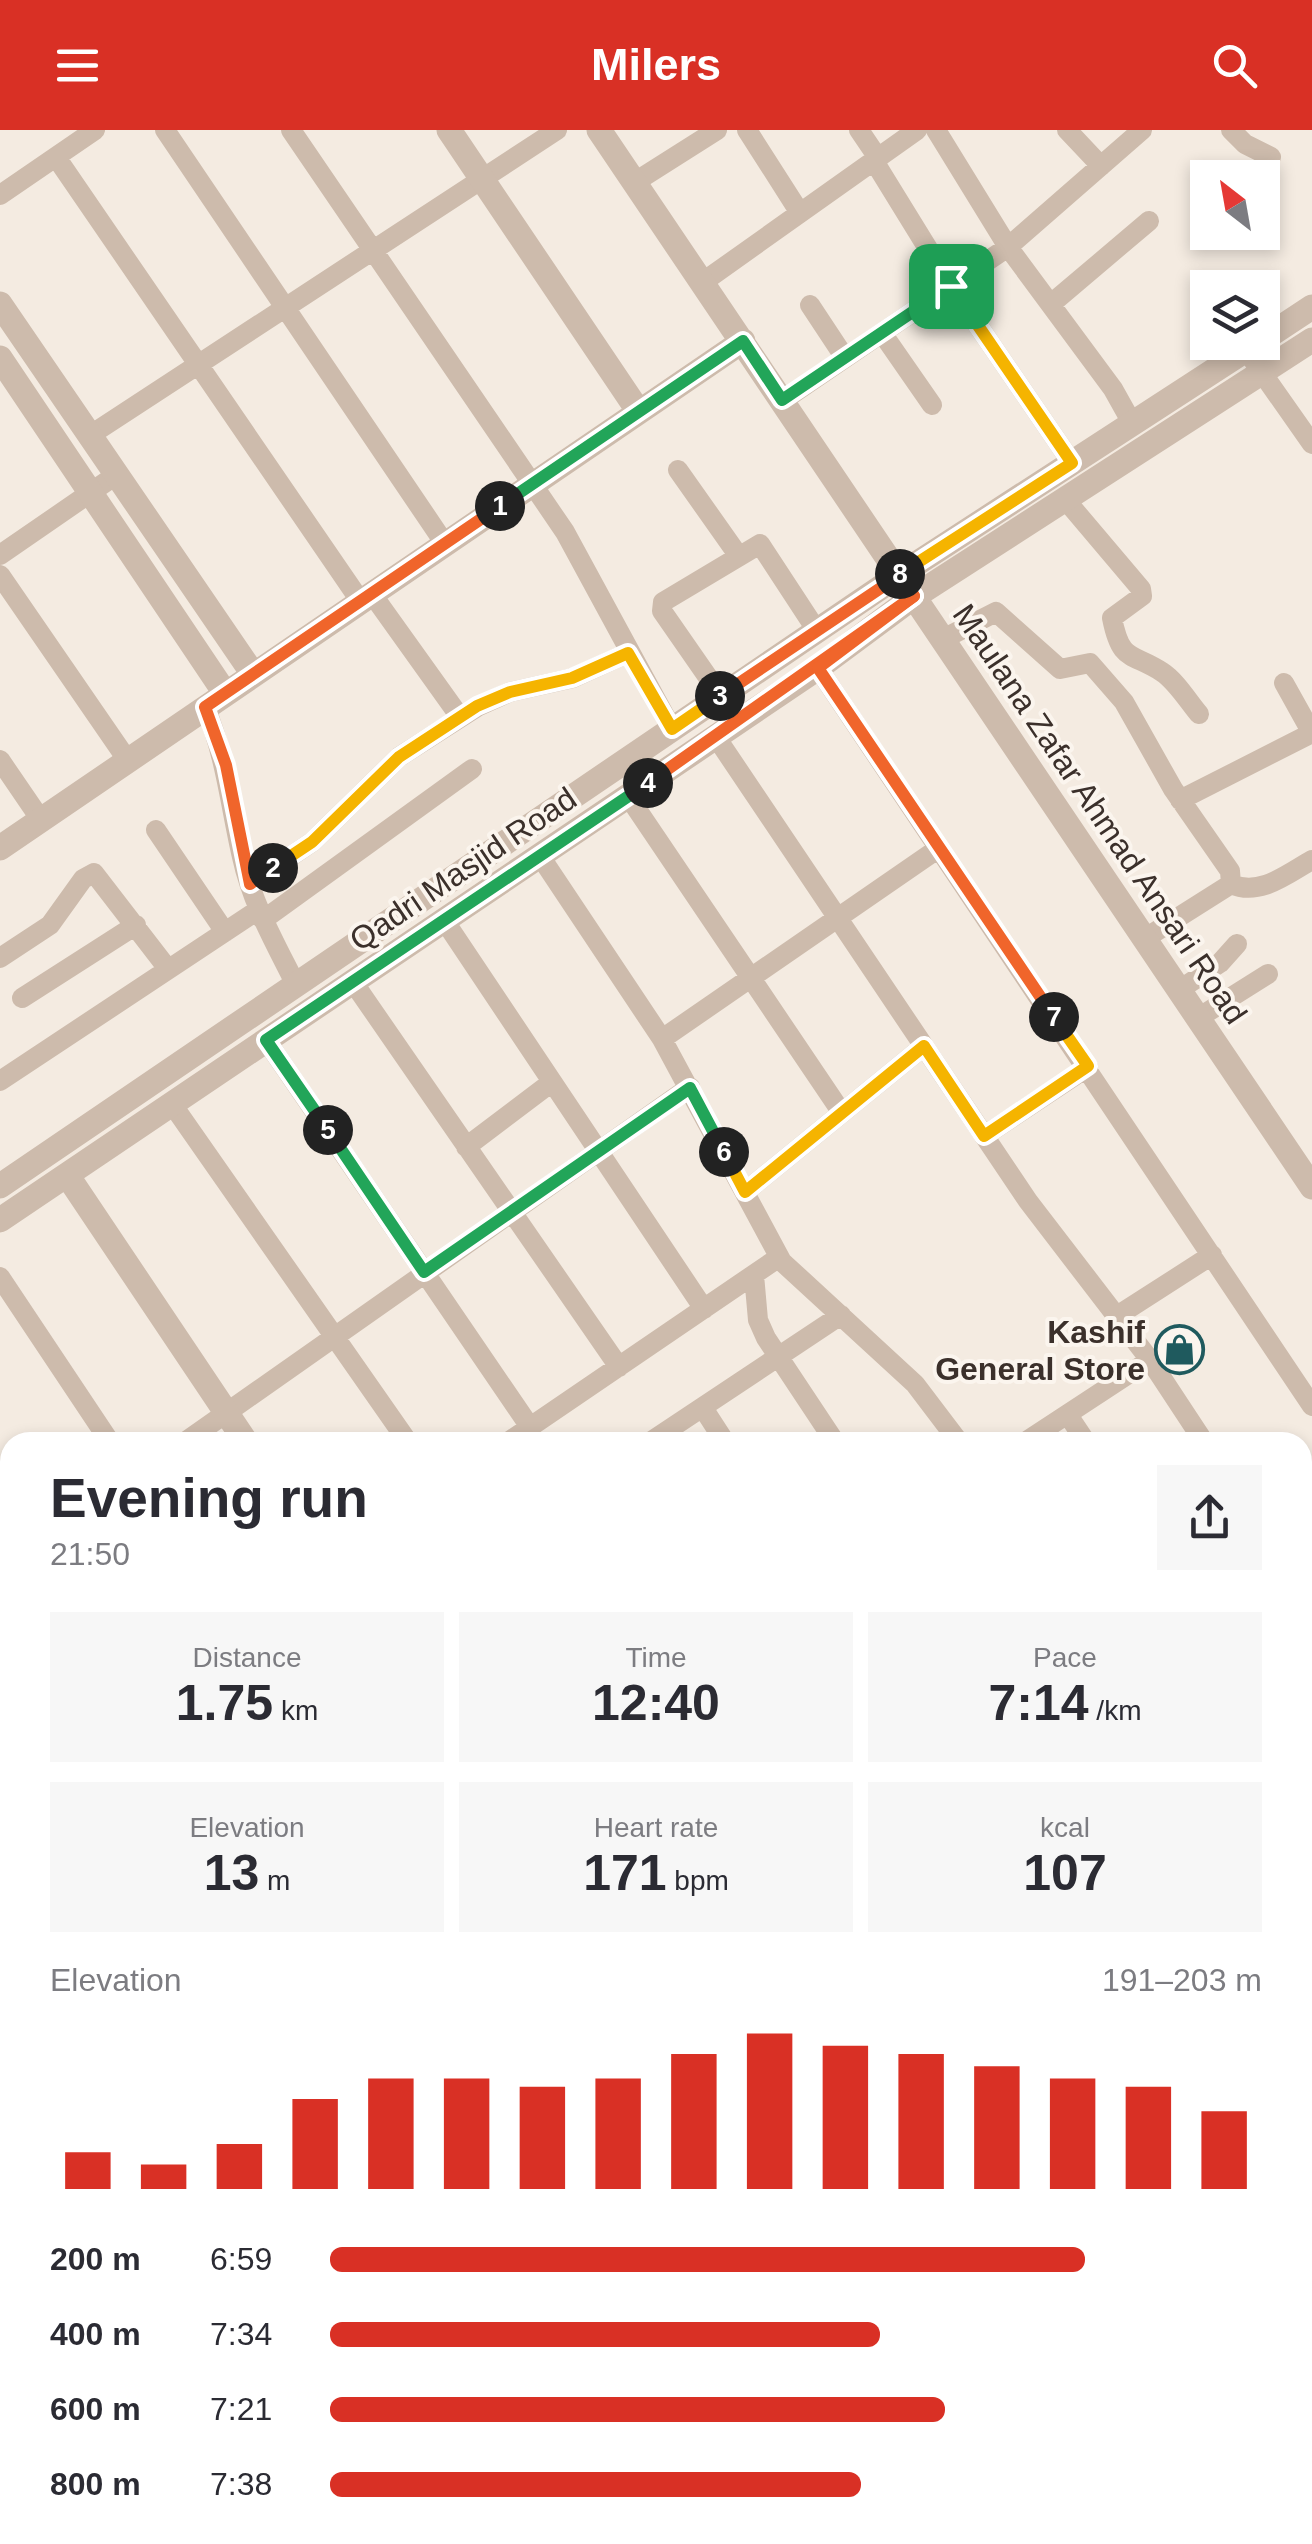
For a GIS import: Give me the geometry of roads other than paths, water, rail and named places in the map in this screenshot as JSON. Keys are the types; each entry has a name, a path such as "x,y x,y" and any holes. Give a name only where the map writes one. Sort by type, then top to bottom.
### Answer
{"street":[{"path":"0,196 94,130"},
{"path":"164,130 446,544"},
{"path":"291,130 573,546 672,729"},
{"path":"449,130 639,412"},
{"path":"92,434 557,130"},
{"name":"Maulana Zafar Ahmad Ansari Road","path":"599,130 1312,1187"},
{"path":"634,182 717,130"},
{"path":"746,130 800,213"},
{"path":"859,130 951,286 1072,463"},
{"path":"703,282 918,130"},
{"path":"936,130 1008,247 1132,423"},
{"path":"1066,130 1101,166"},
{"path":"782,400 1008,247 1142,130"},
{"path":"1231,130 1245,144 1271,157"},
{"path":"56,157 366,598 460,717"},
{"path":"1051,304 1149,221"},
{"path":"0,304 253,674"},
{"path":"810,305 845,358"},
{"name":"Qadri Masjid Road","path":"1280,333 1312,307"},
{"path":"882,333 932,405"},
{"name":"Qadri Masjid Road","path":"1280,346 1312,340"},
{"path":"0,848 743,341"},
{"path":"0,358 90,492 215,700 250,884 260,915 296,985"},
{"name":"Qadri Masjid Road","path":"0,1186 900,575 1132,423 1241,360"},
{"name":"Qadri Masjid Road","path":"0,1220 818,668 914,596 1064,498 1245,360"},
{"path":"1262,360 1312,444"},
{"path":"678,470 738,556"},
{"path":"0,555 116,475"},
{"path":"1064,498 1141,589 1142,596 1112,618 1124,651 1134,662 1164,673 1199,714"},
{"path":"721,696 660,606 756,544 764,548 817,631"},
{"path":"0,576 128,761"},
{"path":"943,640 996,612 1060,669 1090,663 1124,702 1180,800 1225,861 1231,884"},
{"path":"250,884 312,842 399,757 460,717 510,692 572,678 628,653"},
{"path":"818,668 1312,1406"},
{"path":"1180,800 1308,735 1309,728 1284,683"},
{"path":"716,736 1028,1202 1150,1360 1197,1432"},
{"path":"0,760 41,820"},
{"path":"0,1081 225,932 260,915 472,769"},
{"path":"628,796 842,1112"},
{"path":"156,830 225,932"},
{"path":"662,1039 939,848"},
{"path":"540,856 662,1039 780,1260 916,1384 952,1432"},
{"path":"1231,884 1242,889 1269,885 1312,860"},
{"path":"0,958 50,926 83,879 94,873 168,969"},
{"path":"1144,938 1231,884"},
{"path":"444,920 704,1309"},
{"path":"22,998 136,925"},
{"path":"1179,990 1220,964 1237,944"},
{"path":"1198,1018 1268,974"},
{"path":"353,982 618,1367"},
{"path":"266,1040 530,1428"},
{"path":"745,1192 924,1046"},
{"path":"984,1136 1088,1066"},
{"path":"466,1147 552,1082"},
{"path":"202,1432 510,1211 690,1088"},
{"path":"172,1104 401,1432"},
{"path":"66,1176 239,1432"},
{"path":"1117,1316 1212,1254"},
{"path":"524,1432 780,1260"},
{"path":"754,1275 758,1320 828,1432"},
{"path":"0,1278 103,1432"},
{"path":"665,1432 840,1315"},
{"path":"1040,1432 1150,1360"},
{"path":"702,1408 719,1432"},
{"path":"1068,1414 1080,1432"}],"place":[{"name":"Kashif General Store","path":"1180,1350"}]}
